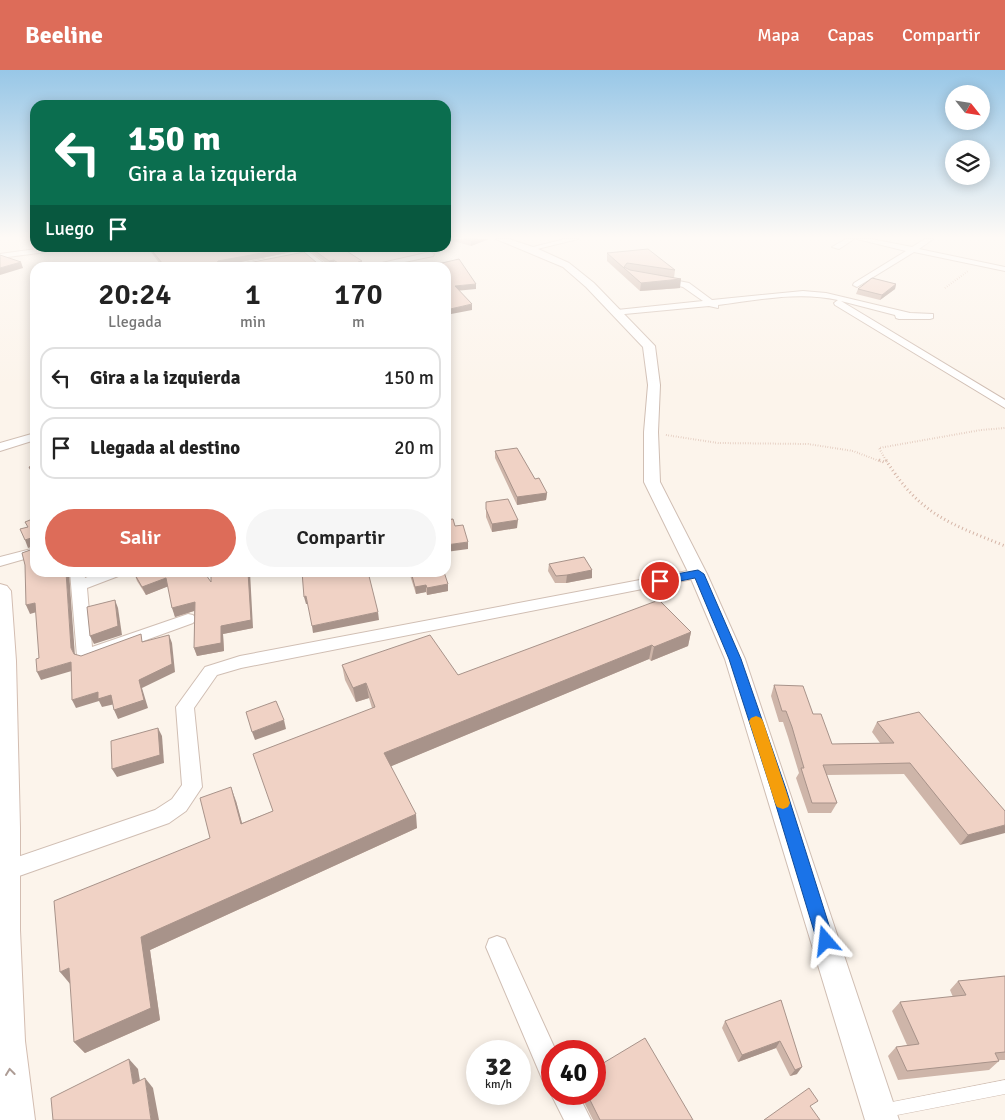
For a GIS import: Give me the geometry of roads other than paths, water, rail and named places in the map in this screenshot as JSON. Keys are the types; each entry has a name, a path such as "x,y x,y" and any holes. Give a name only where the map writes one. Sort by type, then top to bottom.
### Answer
{"main road":[{"path":"0,591 4,661 7,1041 16,1120"}],"street":[{"path":"593,288 649,346 654,386 651,432 652,482 698,574 735,659 778,789 880,1116"},
{"path":"691,288 715,307"},
{"path":"620,316 810,298 812,295 826,295 908,315"},
{"path":"826,295 1005,405"},
{"path":"865,319 908,315 930,316"},
{"path":"0,447 30,438"},
{"path":"0,562 30,553"},
{"path":"5,871 162,817 179,805 192,787 185,707 211,671 240,662 698,574"},
{"path":"78,578 85,656 188,619"},
{"path":"497,947 541,1047"},
{"path":"570,1105 578,1120"}],"lane":[{"path":"880,1116 1005,1087"}]}
